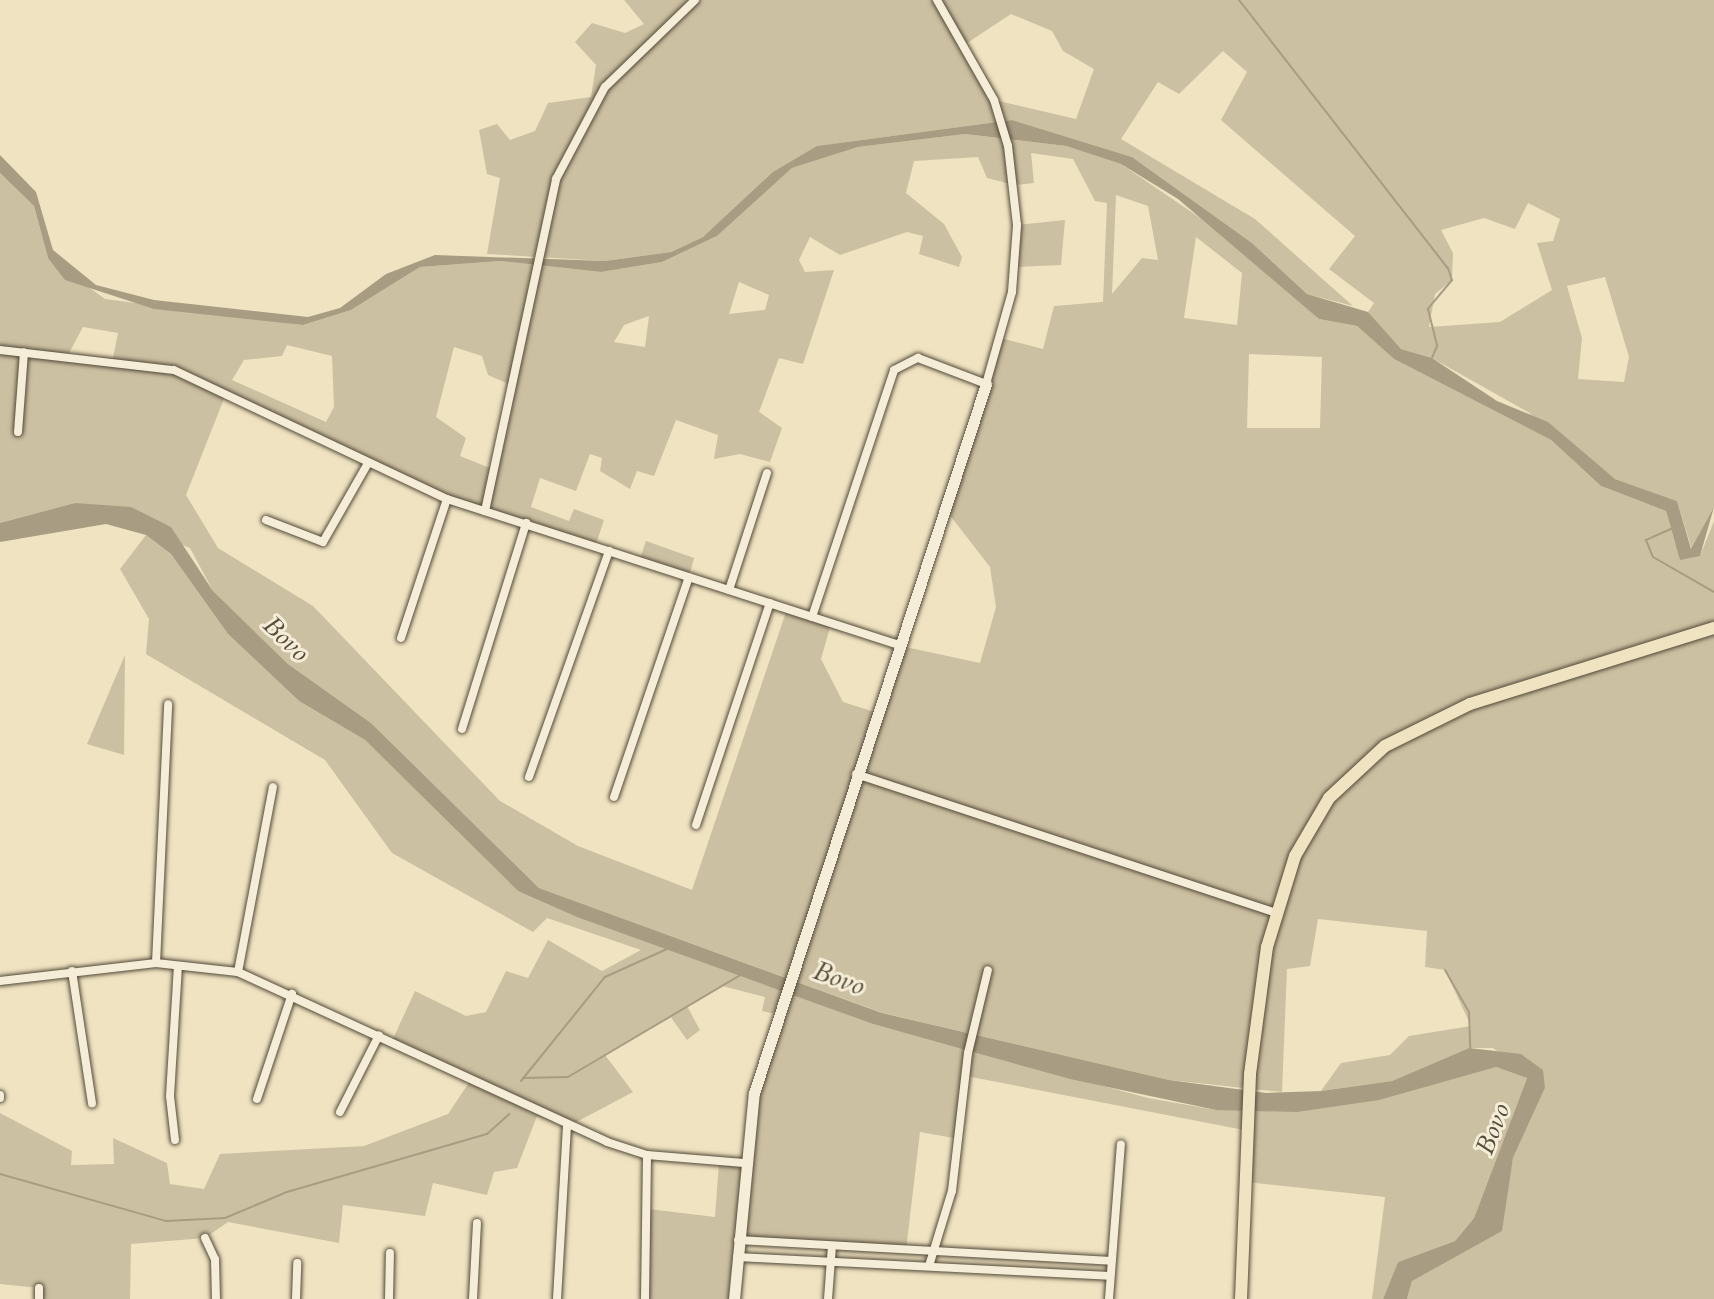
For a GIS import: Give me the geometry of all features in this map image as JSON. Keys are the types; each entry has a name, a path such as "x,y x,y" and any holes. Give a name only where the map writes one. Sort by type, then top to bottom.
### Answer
{"main road":[{"path":"1241,1299 1250,1074 1276,913 1295,856 1329,798 1385,746 1470,704 1714,628"}],"street":[{"path":"485,511 516,387 536,255 556,179 605,87 695,0"},
{"path":"734,1299 744,1163 754,1093 791,964 901,646 986,384 1012,292 1017,225 1008,146 999,115 937,0"},
{"path":"0,350 174,370 367,465 447,499 901,646"},
{"path":"18,432 24,352"},
{"path":"812,617 899,362 918,358 986,384"},
{"path":"266,520 323,542 367,465"},
{"path":"729,590 767,473"},
{"path":"401,638 447,499"},
{"path":"462,729 526,523"},
{"path":"529,777 609,551"},
{"path":"614,797 689,577"},
{"path":"696,825 770,603"},
{"path":"156,963 168,704"},
{"path":"855,773 1276,913"},
{"path":"238,972 273,787"},
{"path":"0,981 156,963 238,972 292,994 567,1127 647,1155 744,1163"},
{"path":"175,1140 170,1096 178,966"},
{"path":"929,1266 930,1251 952,1191 968,1053 988,970"},
{"path":"72,971 92,1103"},
{"path":"257,1099 292,994"},
{"path":"340,1112 379,1035"},
{"path":"557,1299 567,1127"},
{"path":"1109,1299 1121,1144"},
{"path":"645,1299 647,1155"},
{"path":"473,1299 477,1223"},
{"path":"205,1238 216,1299"},
{"path":"738,1240 1111,1261"},
{"path":"828,1299 832,1246"},
{"path":"389,1299 390,1253"},
{"path":"737,1257 1110,1276"},
{"path":"296,1299 297,1263"},
{"path":"39,1288 39,1299"}],"shaded area":[{"path":"624,0 1714,0 1714,507 1692,550 1677,501 1615,479 1528,412 1432,358 1401,349 1382,332 1368,312 1374,303 1329,269 1355,236 1221,120 1247,72 1223,51 1179,94 1158,82 1121,139 1255,219 1353,306 1307,294 1252,243 1132,157 1012,120 818,146 703,237 671,252 605,261 487,254 500,178 487,174 479,130 497,124 510,140 535,131 548,103 591,97 596,65 575,42 592,23 625,33 644,24","holes":["1011,14 1052,31 1063,51 1094,69 1076,119 994,100 964,45","1528,203 1560,219 1553,241 1537,243 1552,290 1500,322 1429,327 1435,294 1452,280 1453,253 1441,230 1484,218 1515,229","1605,277 1629,357 1624,382 1578,379 1582,338 1567,286"]},
{"path":"1012,120 1132,157 1252,243 1307,294 1368,312 1401,349 1432,358 1497,401 1548,422 1615,479 1677,501 1691,549 1714,507 1700,556 1680,560 1666,511 1601,486 1551,440 1394,359 1357,326 1319,319 1178,199 1121,164 1066,146 965,134 858,147 792,168 717,236 662,262 601,272 500,261 420,267 351,310 303,325 154,309 65,280 48,258 34,206 0,173 0,155 36,192 53,250 96,285 154,300 308,317 340,308 386,274 435,255 605,261 671,252 703,237 773,172 817,146"},
{"path":"965,134 1066,146 1121,164 1234,241 1319,319 1357,326 1394,359 1551,440 1601,486 1666,511 1675,543 1700,556 1714,521 1714,1299 1407,1299 1412,1281 1501,1221 1513,1158 1545,1088 1493,1048 1469,1048 1392,1081 1321,1091 1341,1063 1390,1055 1409,1036 1471,1026 1445,970 1425,967 1427,931 1318,919 1310,966 1287,969 1282,1092 1169,1080 883,1013 539,888 371,723 288,664 213,591 190,548 76,503 0,523 0,173 34,206 48,258 105,299 303,325 351,310 420,267 500,261 601,272 662,262 717,236 792,168 858,147","holes":["1031,153 1073,159 1095,201 1107,203 1103,302 1054,306 1043,349 1000,338 945,509 990,567 996,607 980,663 901,646 878,713 843,702 821,659 831,624 787,609 692,890 578,846 500,801 313,606 218,548 186,495 227,391 447,499 595,547 604,520 574,509 569,521 531,507 540,478 576,491 590,454 602,458 600,471 630,489 637,471 654,476 676,420 718,435 714,459 740,454 770,462 782,428 759,412 779,358 803,364 834,270 805,272 799,260 810,237 840,255 907,232 923,236 919,254 959,267 962,257 944,224 906,193 914,161 978,157 987,178 1015,185 1034,183","1116,195 1148,206 1158,260 1142,258 1112,294","1196,237 1242,273 1237,325 1184,318","739,282 769,295 765,310 729,314","649,316 645,347 614,342 624,325","83,327 118,333 113,358 68,355","287,345 332,356 334,407 326,422 232,380 244,360 282,356","454,347 482,356 488,375 516,387 495,470 460,456 466,438 436,417","1249,354 1322,357 1320,428 1247,428"]},
{"path":"1065,220 1061,265 1014,267 1017,225"},
{"path":"75,503 131,507 171,527 213,591 288,664 371,723 539,888 882,1013 1169,1080 1266,1093 1321,1091 1392,1081 1469,1048 1521,1054 1543,1070 1545,1088 1513,1158 1502,1231 1412,1281 1407,1299 1383,1299 1398,1262 1455,1241 1474,1218 1527,1078 1496,1067 1379,1100 1297,1112 1216,1110 1070,1079 873,1024 577,917 518,891 365,740 299,701 228,634 171,554 146,535 106,524 0,542 0,523"},
{"path":"146,535 171,554 228,634 299,701 365,740 518,891 873,1024 1148,1098 1216,1110 1496,1067 1527,1078 1474,1218 1455,1241 1398,1262 1383,1299 1372,1299 1385,1197 1247,1182 1249,1131 966,1076 959,1139 920,1132 906,1250 738,1240 734,1299 645,1299 649,1209 715,1217 719,1162 744,1163 776,1014 762,1011 765,997 722,986 687,1006 700,1030 687,1040 670,1016 605,1055 633,1092 567,1127 537,1116 517,1168 494,1172 487,1195 433,1183 425,1216 343,1205 339,1243 228,1222 205,1238 131,1244 130,1299 39,1299 39,1288 0,1284 0,1113 72,1151 71,1165 114,1164 113,1138 167,1163 170,1184 204,1189 220,1154 364,1146 448,1114 470,1081 392,1041 415,991 466,1016 486,1012 506,971 528,978 548,940 602,971 641,950 547,918 533,932 392,853 325,760 146,654 149,619 120,569"},
{"path":"646,541 694,558 689,577 639,561"},
{"path":"125,655 124,755 87,744"}],"waterway":[{"path":"1239,0 1448,268 1452,280 1428,309 1437,346 1432,358"},
{"path":"1673,528 1646,540 1653,557 1714,592"},
{"path":"521,1081 605,977 667,949"},
{"path":"1445,970 1469,1012 1470,1049"},
{"path":"523,1078 568,1077 742,974"},
{"path":"0,1174 166,1221 225,1218 287,1192 487,1134 509,1114"}],"water label":[{"name":"Bovo","path":"286,639"},
{"name":"Bovo","path":"839,979"},
{"name":"Bovo","path":"1493,1129"}]}
